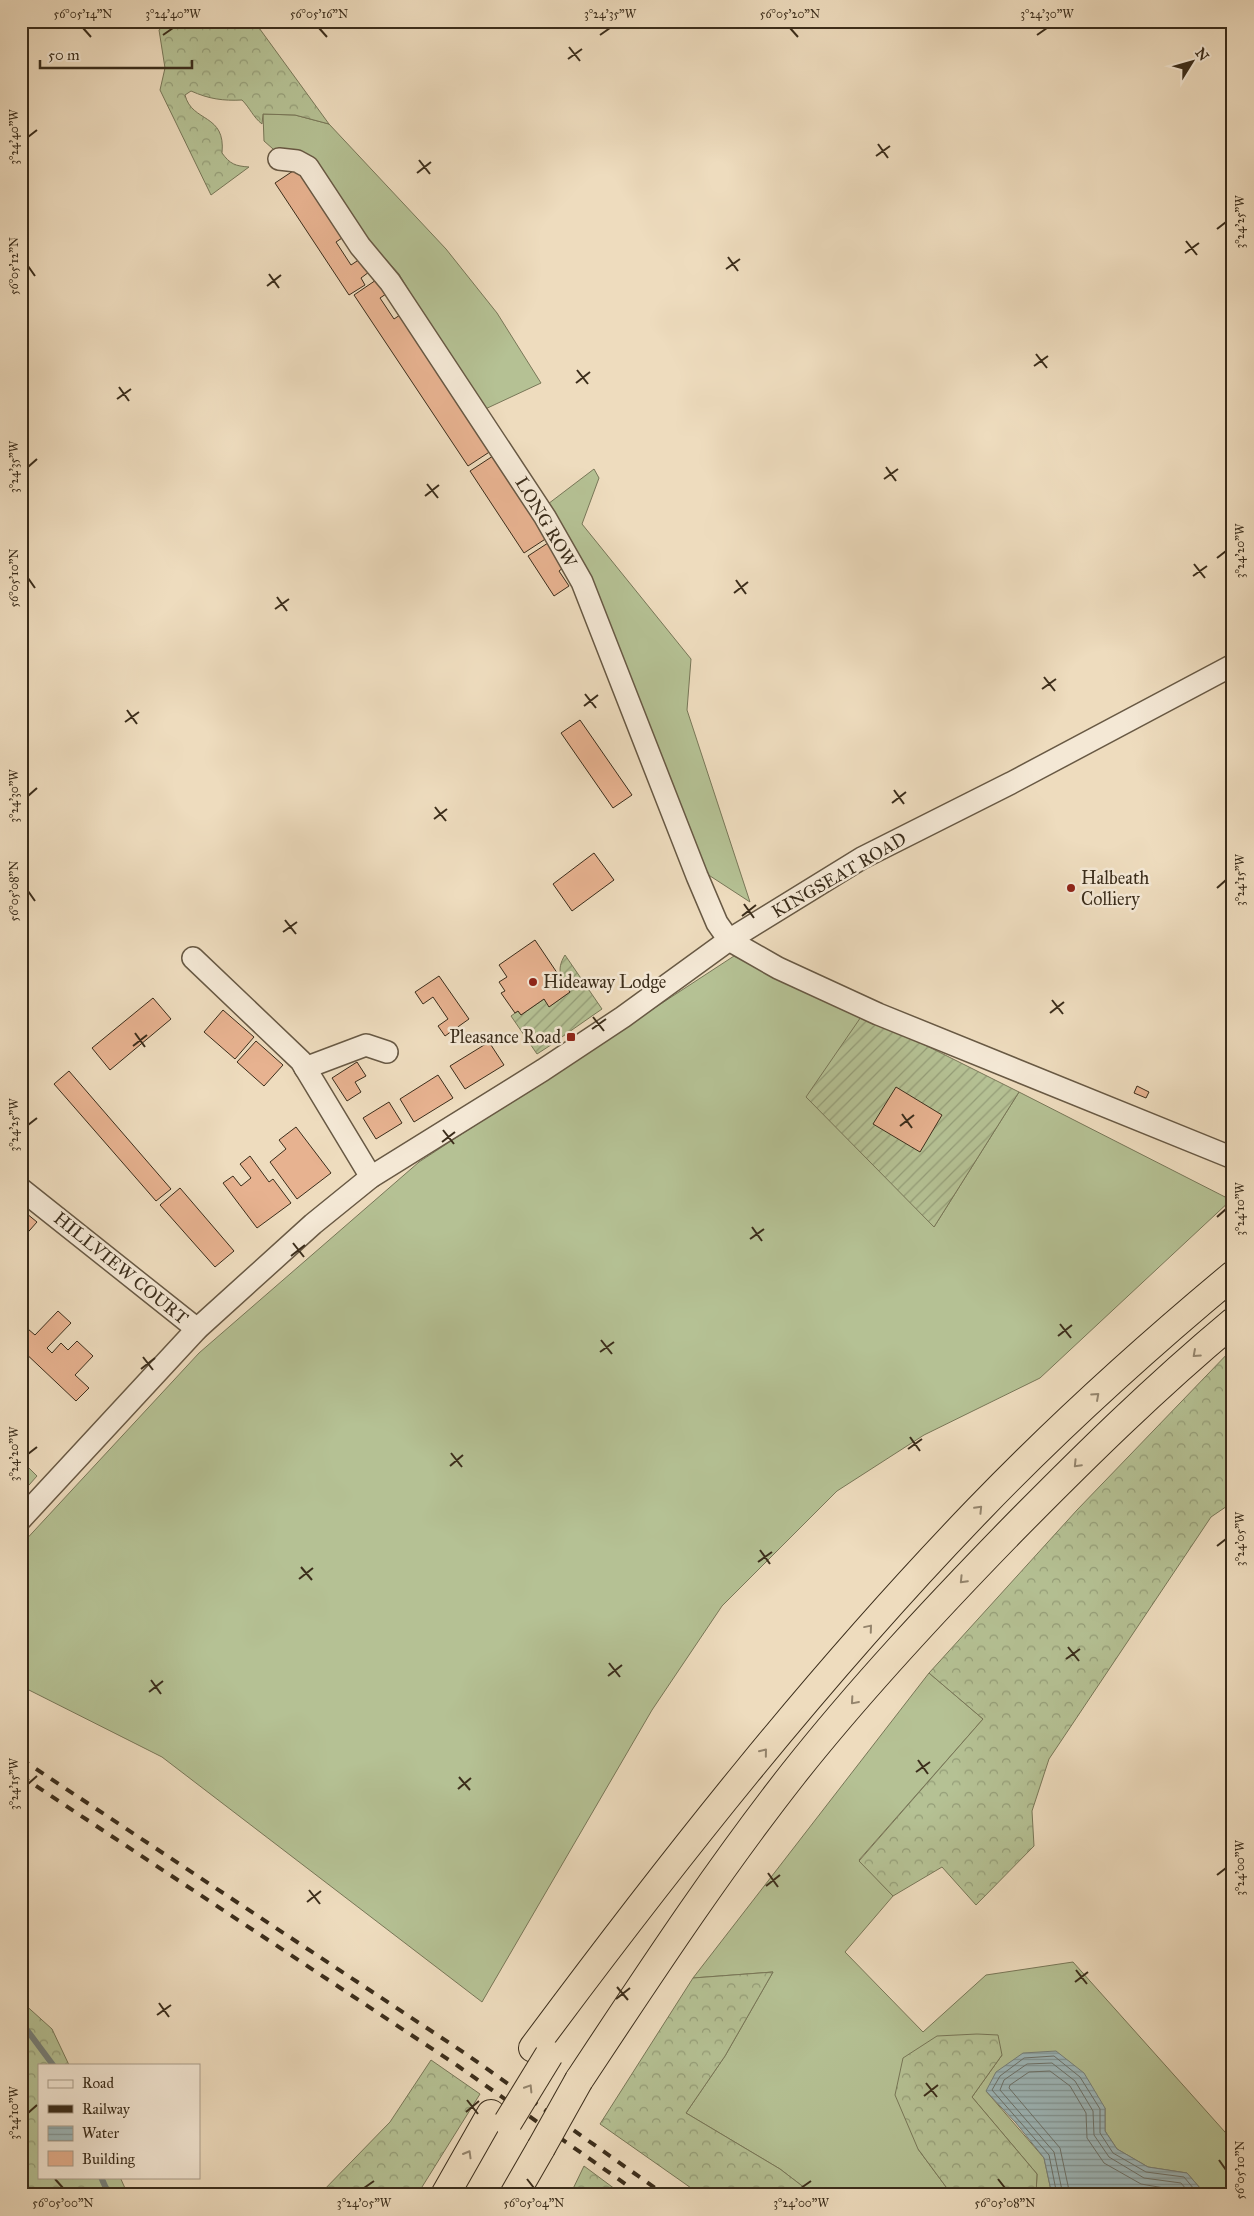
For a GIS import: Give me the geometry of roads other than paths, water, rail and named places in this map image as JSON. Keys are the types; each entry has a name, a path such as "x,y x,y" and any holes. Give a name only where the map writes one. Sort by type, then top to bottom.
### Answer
{"highway":[{"path":"445,2195 500,2118 541,2052 733,1790 874,1621 978,1509 1061,1428 1174,1324 1233,1275"},
{"path":"514,2195 545,2149 582,2083 669,1944 795,1772 928,1616 1092,1449 1197,1352 1233,1322"},
{"path":"467,2195 500,2118"},
{"path":"528,2195 545,2149"}],"street":[{"name":"LONG ROW","path":"279,159 298,161 308,167 360,246 390,282 545,517 582,582 697,876 717,923 729,940"},
{"name":"KINGSEAT ROAD","path":"21,1519 197,1329 313,1224 371,1177 543,1070 623,1017 729,940 862,858 1011,783 1233,665"},
{"path":"729,940 778,968 878,1014 1233,1158"},
{"path":"193,958 301,1061 371,1177"},
{"path":"305,1068 366,1045 386,1052"},
{"name":"HILLVIEW COURT","path":"21,1189 197,1329"}],"water":[{"path":"1056,2051 1084,2073 1105,2108 1105,2131 1117,2149 1148,2167 1187,2173 1206,2195 1052,2195 1044,2158 1016,2123 986,2091 996,2072 1023,2053"}],"waterway":[{"path":"21,2022 52,2064"},
{"path":"101,2178 109,2195"}],"railway":[{"path":"21,1759 466,2054 665,2195"},
{"path":"21,1776 458,2066 641,2195"}],"place":[{"name":"Halbeath Colliery","path":"1071,888"},
{"name":"Hideaway Lodge","path":"533,982"},
{"name":"Pleasance Road","path":"571,1037"}]}
